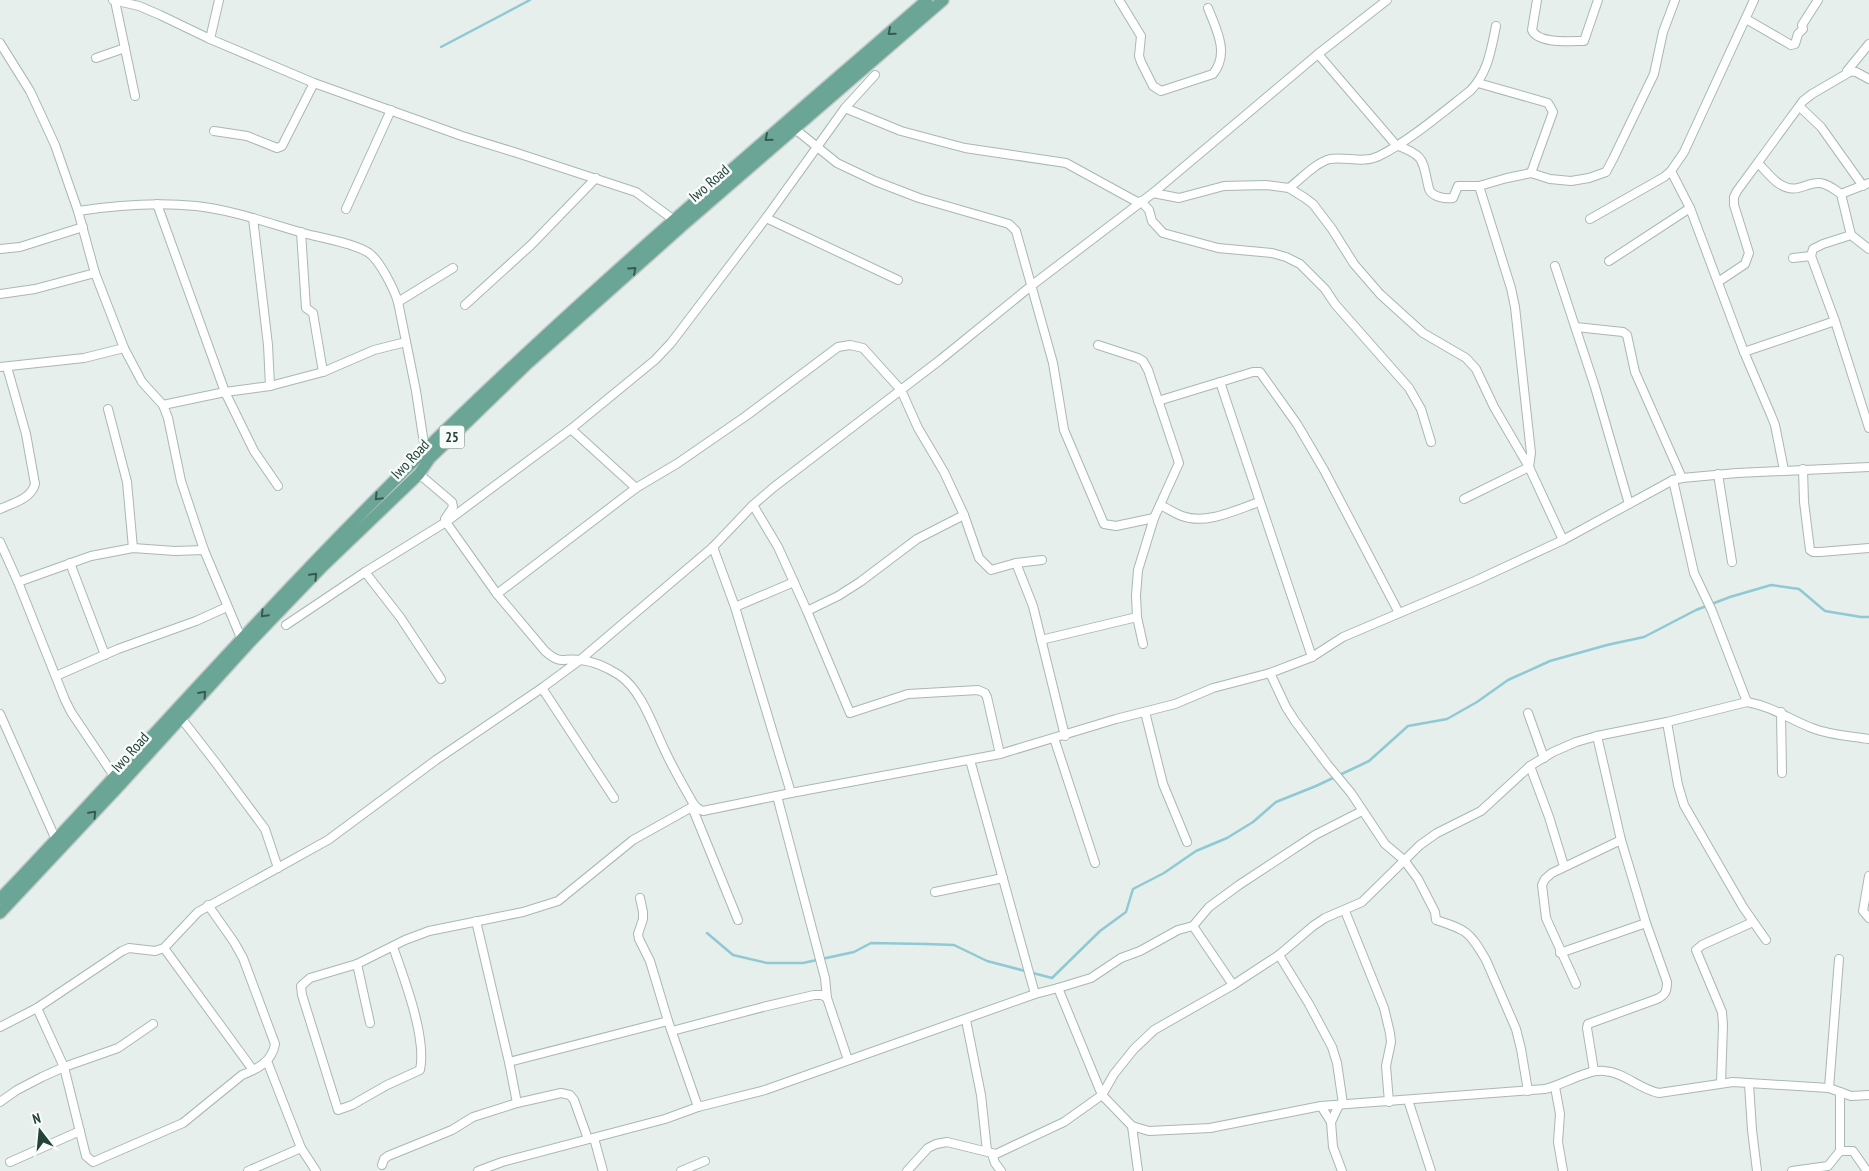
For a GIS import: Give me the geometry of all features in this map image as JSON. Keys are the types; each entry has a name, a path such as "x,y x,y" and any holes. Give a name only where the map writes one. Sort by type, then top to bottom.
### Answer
{"main road":[{"name":"Iwo Road","path":"0,899 56,840 181,718 249,643 323,566 419,474 430,458 523,363 674,220 927,0"},
{"name":"Iwo Road","path":"0,913 241,638 425,450 943,0"}],"street":[{"path":"135,96 114,0 138,6 160,15 210,39 314,82 462,136 636,192 674,220"},
{"path":"210,39 219,0"},
{"path":"1119,0 1141,36 1140,62 1153,86 1162,91 1213,74 1218,67 1222,44 1208,8"},
{"path":"0,1027 37,1008 122,951 130,948 155,951 164,948 198,912 208,905 328,840 436,760 580,660 712,547 753,505 774,487 1031,286 1154,193 1318,54 1387,0"},
{"path":"1538,0 1532,30 1534,34 1539,38 1566,42 1584,41 1598,0"},
{"path":"1318,54 1396,145 1414,152 1420,157 1430,193 1453,198 1458,186 1479,186 1531,173 1550,179 1571,181 1589,178 1606,172 1654,74 1663,32 1675,0"},
{"path":"1590,219 1656,182 1671,171 1684,152 1754,0"},
{"path":"1746,19 1791,45 1795,44 1798,34 1803,29 1802,25 1818,0"},
{"path":"1289,188 1321,163 1330,159 1368,160 1378,156 1470,91 1478,83 1487,66 1496,26"},
{"path":"0,44 39,108 56,145 83,227 96,274 124,348 142,382 163,405 168,418 182,481 204,550 241,638"},
{"path":"1718,282 1748,260 1749,253 1734,205 1737,191 1803,101 1848,73 1869,44"},
{"path":"96,58 125,48"},
{"path":"1848,71 1856,72 1869,79"},
{"path":"286,625 365,572 446,522 571,429 655,360 671,343 766,218 845,108 875,75"},
{"path":"214,131 247,136 277,148 280,147 314,82"},
{"path":"1478,83 1548,103 1551,107 1553,112 1531,173"},
{"path":"1800,107 1820,127 1866,184 1841,194"},
{"path":"845,108 901,131 965,148 1066,163 1140,202 1149,210 1152,221 1164,233 1218,248 1272,253 1300,264 1325,289 1335,304 1409,388 1421,408 1431,442"},
{"path":"346,209 391,110"},
{"path":"795,129 837,163 920,198 1009,224 1016,231 1051,354 1064,430 1104,524 1116,526 1154,518"},
{"path":"1758,163 1778,183 1787,187 1798,189 1818,183 1829,186 1841,194 1851,235 1869,249"},
{"path":"1671,171 1690,208 1744,352 1775,425 1784,470"},
{"path":"464,305 532,245 596,178"},
{"path":"1154,193 1179,198 1224,186 1266,185 1289,188 1312,204 1332,229 1354,264 1380,294 1423,333 1466,358 1476,369 1494,407 1529,467 1563,540"},
{"path":"1479,186 1511,288 1515,307 1529,427 1531,453 1529,467"},
{"path":"157,204 225,392 254,450 278,486"},
{"path":"78,211 117,205 197,206 253,218 335,241 369,254 377,262 396,293 416,391 425,450"},
{"path":"1609,261 1690,208"},
{"path":"253,218 268,346 270,386"},
{"path":"766,218 898,280"},
{"path":"0,249 20,247 83,227"},
{"path":"301,232 306,308 313,313 323,372"},
{"path":"1851,235 1818,246 1813,249 1812,256 1869,428"},
{"path":"1793,258 1812,256"},
{"path":"1556,266 1615,453 1629,504"},
{"path":"398,302 453,268"},
{"path":"0,294 96,274"},
{"path":"1744,352 1835,321"},
{"path":"1576,327 1623,332 1627,335 1635,372 1682,478"},
{"path":"163,405 225,392 270,386 323,372 374,350 406,342"},
{"path":"497,594 636,488 678,463 746,416 838,347 850,345 863,348 900,390 918,428 944,472 964,515 979,558 984,565 991,570 1016,563 1042,560"},
{"path":"1098,345 1143,361 1148,370 1179,463 1154,518 1138,570 1137,617 1143,644"},
{"path":"0,509 28,496 33,491 35,484 26,434 3,367 84,358 124,348"},
{"path":"1158,401 1253,372 1260,372 1297,424 1324,470 1398,613"},
{"path":"1220,382 1312,656"},
{"path":"108,409 126,475 133,548"},
{"path":"571,429 636,488"},
{"path":"1464,499 1529,467"},
{"path":"393,947 412,1005 422,1055 420,1070 352,1105 338,1110 302,995 301,986 310,978 357,964 405,940 430,931 476,920 523,912 558,901 633,840 695,807 707,811 791,793 1000,754 1175,704 1234,681 1270,673 1312,656 1343,637 1475,581 1563,540 1673,480 1718,474 1869,467"},
{"path":"1803,469 1804,502 1810,550 1812,552 1820,552 1869,548"},
{"path":"419,474 452,502 453,507 445,519 446,522 497,594 545,651 561,661 580,660 601,666 619,675 629,683 638,696 666,754 695,807 738,920"},
{"path":"1718,474 1732,562"},
{"path":"1673,480 1694,572 1712,610 1747,702"},
{"path":"1160,505 1183,517 1204,518 1218,516 1259,502"},
{"path":"753,505 778,547 850,713 908,694 978,690 985,693 987,697 1000,754"},
{"path":"807,611 838,596 860,582 917,539 964,515"},
{"path":"0,542 71,712 117,781"},
{"path":"712,547 735,607 791,793"},
{"path":"18,582 91,556 133,548 175,551 204,550"},
{"path":"70,563 105,655"},
{"path":"1016,563 1033,606 1065,736"},
{"path":"365,572 400,617 441,679"},
{"path":"735,607 794,582"},
{"path":"56,676 227,607"},
{"path":"1041,640 1137,617"},
{"path":"1270,673 1286,707 1326,764 1352,793 1385,844 1404,860 1423,888 1435,912 1436,920 1466,931 1486,960 1516,1029 1528,1091"},
{"path":"542,688 614,798"},
{"path":"907,1171 928,1148 936,1144 947,1142 996,1154 1047,1132 1064,1122 1102,1095 1114,1074 1134,1049 1154,1030 1233,985 1279,955 1325,918 1345,911 1370,896 1404,860 1437,833 1480,811 1530,766 1576,742 1747,702 1781,712 1812,728 1829,733 1869,739"},
{"path":"1145,712 1163,784 1187,842"},
{"path":"1781,712 1782,773"},
{"path":"1528,713 1544,758"},
{"path":"0,714 56,840"},
{"path":"181,718 265,830 278,868"},
{"path":"1667,722 1680,797 1753,922 1766,940"},
{"path":"1594,1071 1588,1024 1664,996 1667,991 1667,982 1646,923 1622,840 1597,736"},
{"path":"1054,738 1095,864"},
{"path":"970,760 1035,994"},
{"path":"1530,766 1549,817 1564,866"},
{"path":"778,796 825,978 827,998 848,1060"},
{"path":"478,1171 502,1162 665,1119 698,1107 765,1090 1035,994 1091,978 1122,958 1140,951 1178,930 1193,926 1209,907 1239,885 1315,835 1362,811"},
{"path":"1576,984 1560,953 1546,918 1542,885 1545,879 1564,866 1622,840"},
{"path":"1869,876 1863,911 1869,918"},
{"path":"935,892 1003,878"},
{"path":"640,898 643,919 638,934 650,960 668,1021 698,1107"},
{"path":"37,1008 64,1067 86,1156 89,1160 93,1162 183,1123 242,1074 267,1062 274,1051 275,1044 248,968 234,942 208,905"},
{"path":"1345,911 1384,1008 1390,1032 1391,1042 1386,1066 1389,1102"},
{"path":"476,920 517,1103"},
{"path":"1721,1083 1722,1012 1696,950 1702,945 1753,922"},
{"path":"1560,953 1646,923"},
{"path":"1193,926 1233,985"},
{"path":"164,948 253,1070"},
{"path":"1279,955 1309,1004 1332,1047 1337,1062 1341,1104 1331,1122"},
{"path":"1829,1088 1839,959"},
{"path":"357,964 370,1023"},
{"path":"1058,988 1102,1095 1132,1126 1149,1131 1210,1128 1321,1106 1528,1091 1555,1087 1594,1071 1605,1071 1615,1074 1648,1091 1658,1093 1721,1083 1829,1088 1857,1096 1869,1095"},
{"path":"672,1031 814,995 822,995 827,998"},
{"path":"966,1020 990,1152 995,1163 1002,1171"},
{"path":"509,1062 668,1021"},
{"path":"0,1102 17,1090 64,1067 118,1048 154,1024"},
{"path":"267,1062 301,1148 316,1171"},
{"path":"1749,1084 1757,1171"},
{"path":"1555,1087 1560,1114 1558,1142 1563,1171"},
{"path":"1792,1171 1828,1166 1840,1151 1840,1092"},
{"path":"382,1165 384,1159 388,1156 452,1130 473,1117 517,1103 561,1094 570,1095 574,1100 603,1171"},
{"path":"1408,1100 1431,1171"},
{"path":"1321,1106 1331,1122 1333,1147 1342,1171"},
{"path":"1132,1126 1138,1171"},
{"path":"10,1162 80,1131"},
{"path":"248,1171 301,1148"},
{"path":"1840,1151 1853,1151 1867,1171"},
{"path":"681,1171 705,1161"},
{"path":"502,1162 506,1171"}],"waterway":[{"path":"441,47 530,0"},
{"path":"707,933 733,955 767,963 803,963 854,952 871,943 954,945 987,961 1052,978 1100,931 1126,912 1133,889 1164,873 1196,851 1227,838 1253,822 1276,802 1369,761 1408,726 1447,719 1477,702 1508,680 1550,661 1644,637 1696,610 1730,597 1771,585 1799,589 1825,611 1869,617"}]}
